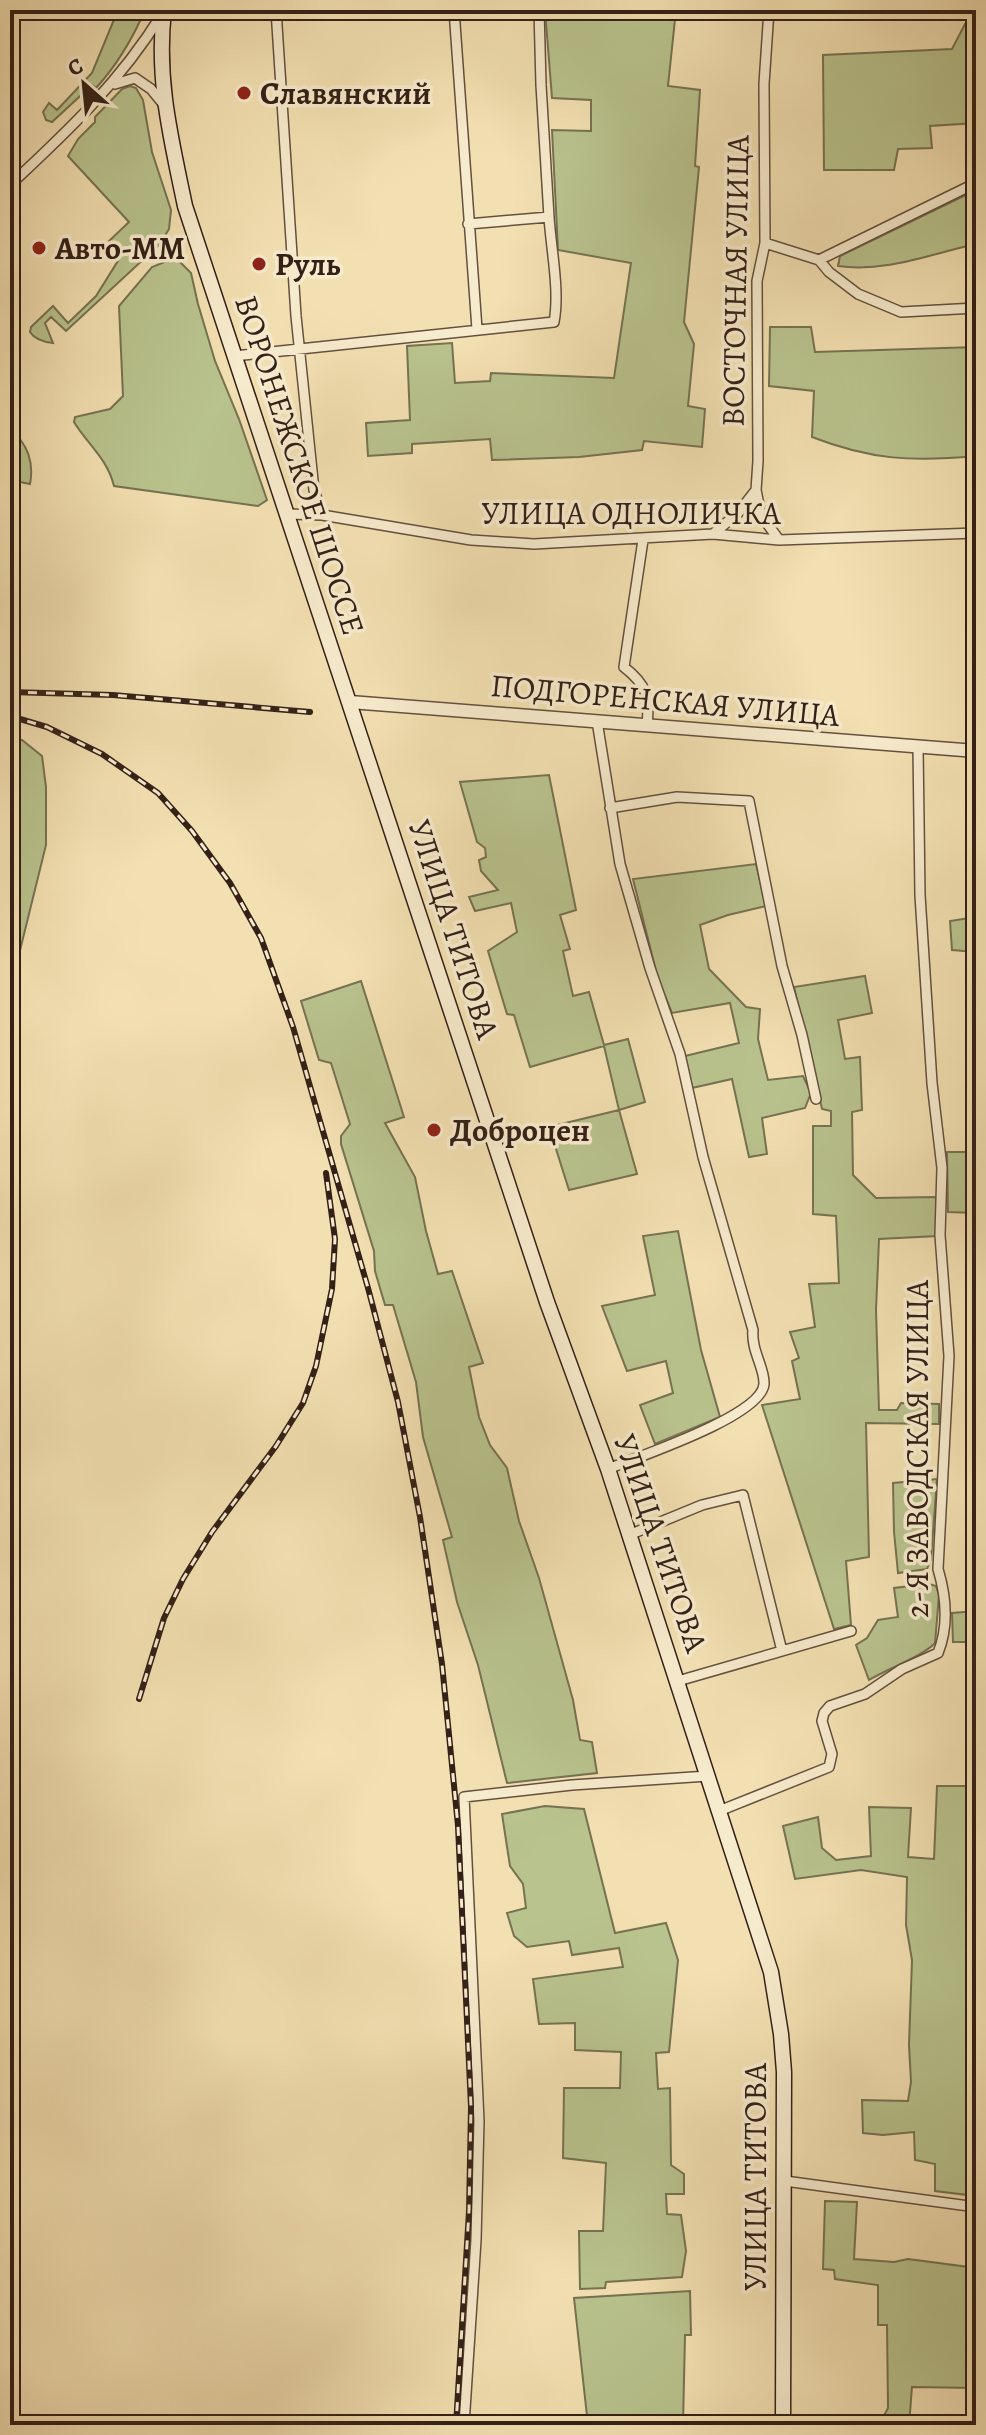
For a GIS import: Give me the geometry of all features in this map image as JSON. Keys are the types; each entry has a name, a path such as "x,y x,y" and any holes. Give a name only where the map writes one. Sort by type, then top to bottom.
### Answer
{"main road":[{"name":"ВОРОНЕЖСКОЕ ШОССЕ","path":"164,10 164,105 185,206 350,702"},
{"name":"УЛИЦА ТИТОВА","path":"350,702 547,1302 608,1469 678,1681 751,1907 773,1987 784,2072 783,2425"}],"street":[{"path":"10,185 109,88 144,44 164,10"},
{"path":"276,10 296,316 314,490 322,515"},
{"path":"454,10 477,329"},
{"path":"234,356 554,322 558,302 549,217 539,10"},
{"name":"ВОСТОЧНАЯ УЛИЦА","path":"756,490 757,281 765,243 764,84 769,10"},
{"path":"109,88 135,78 151,89 164,105"},
{"path":"819,260 976,183"},
{"path":"468,224 549,217"},
{"path":"765,243 819,260 829,272 858,294 901,312 976,308"},
{"path":"713,534 738,513 756,490"},
{"path":"756,490 761,515 779,540"},
{"name":"УЛИЦА ОДНОЛИЧКА","path":"288,514 322,515 471,540 534,544 713,534 779,540 976,533"},
{"path":"643,540 624,667 636,677 650,700 647,725"},
{"name":"ПОДГОРЕНСКАЯ УЛИЦА","path":"350,702 976,751"},
{"path":"597,721 620,864 650,968 680,1054 703,1157 753,1330 752,1344 764,1384 760,1397 720,1424 608,1469"},
{"name":"2-Я ЗАВОДСКАЯ УЛИЦА","path":"719,1811 829,1767 832,1754 822,1721 830,1706 865,1694 902,1669 938,1653 945,1637 944,1589 938,1569 949,1356 940,1235 942,1168 932,1083 920,895 918,747"},
{"path":"610,808 677,797 749,801 782,966 816,1099"},
{"path":"629,1535 702,1505 743,1495 782,1651"},
{"path":"678,1681 851,1631"},
{"path":"464,2425 476,2240 479,2121 464,1797 572,1785 708,1776"},
{"path":"785,2181 976,2207"}],"green space":[{"path":"121,10 145,10 118,61 96,88 92,85 52,122 46,120 43,112 49,103 57,110 92,73"},
{"path":"545,10 676,10 668,86 700,90 695,166 699,167 684,322 694,344 688,406 705,409 702,447 644,441 642,450 579,457 492,460 490,439 412,444 412,453 368,456 366,423 410,420 407,346 452,343 455,383 490,381 491,373 614,378 631,263 558,250 552,130 591,131 591,100 552,98"},
{"path":"965,24 976,24 976,123 930,126 932,148 898,149 894,170 824,170 823,55 952,49"},
{"path":"130,86 136,88 143,100 152,152 171,210 169,229 160,244 66,331 51,317 45,323 53,343 40,340 30,332 31,327 53,306 68,323 96,296 121,256 109,241 129,222 68,156 78,139 95,122 95,117 122,89"},
{"path":"976,190 976,244 890,265 838,266 840,256"},
{"path":"172,259 179,261 191,273 215,361 267,500 258,506 114,486 102,460 74,422 75,417 110,409 123,396 119,306 152,267"},
{"path":"770,327 811,327 815,352 976,347 976,456 912,459 873,455 812,437 814,391 769,386"},
{"path":"10,430 28,454 30,484 10,480"},
{"path":"10,739 22,740 42,756 46,787 46,845 10,991"},
{"path":"549,775 576,910 560,915 570,949 563,951 573,996 589,992 604,1045 628,1039 645,1102 619,1110 604,1046 530,1067 514,1015 507,1014 488,951 517,932 511,903 475,911 469,897 498,890 481,871 479,860 486,857 485,848 477,842 460,782"},
{"path":"756,864 766,906 700,925 709,969 746,1007 760,1009 758,1039 768,1080 803,1076 811,1093 805,1108 762,1118 767,1154 749,1157 732,1079 692,1088 685,1056 739,1043 730,1003 672,1013 658,979 633,879"},
{"path":"976,917 976,952 952,950 950,921"},
{"path":"865,976 872,1013 838,1020 845,1059 860,1057 862,1110 852,1112 853,1175 876,1198 936,1197 937,1236 879,1239 876,1310 879,1410 897,1410 901,1403 939,1404 939,1424 866,1423 869,1557 846,1561 851,1625 834,1629 762,1405 800,1399 792,1361 799,1358 790,1332 815,1327 809,1284 839,1283 836,1216 813,1214 813,1126 831,1126 831,1111 822,1109 794,987"},
{"path":"361,981 404,1117 385,1123 415,1177 438,1274 452,1271 483,1363 469,1367 479,1417 490,1445 507,1468 519,1521 539,1578 573,1700 580,1740 592,1742 597,1773 507,1783 478,1665 457,1602 443,1540 452,1537 423,1437 416,1382 393,1305 385,1305 375,1271 374,1251 341,1144 341,1136 350,1124 331,1063 319,1060 301,1001"},
{"path":"619,1110 637,1174 569,1190 549,1127"},
{"path":"947,1152 976,1152 976,1213 948,1212"},
{"path":"678,1231 701,1350 720,1417 655,1444 640,1405 673,1393 666,1361 627,1371 602,1306 655,1295 643,1236"},
{"path":"937,1479 931,1559 927,1569 898,1573 893,1483"},
{"path":"936,1586 939,1595 935,1643 869,1680 856,1645 867,1638 878,1620 898,1617 894,1588"},
{"path":"976,1611 976,1642 953,1642 952,1613"},
{"path":"937,1786 976,1786 976,2196 935,2191 935,2164 915,2160 914,2132 863,2133 862,2100 908,2101 911,2082 912,1960 906,1925 907,1877 861,1870 795,1879 783,1826 818,1817 822,1848 836,1860 871,1856 869,1807 911,1808 908,1857 934,1859"},
{"path":"545,1806 584,1809 615,1933 666,1923 678,1960 669,2052 656,2053 658,2089 670,2088 671,2165 684,2174 684,2194 666,2194 667,2214 681,2215 686,2251 682,2277 606,2282 605,2288 580,2289 579,2231 603,2231 606,2163 563,2158 564,2088 620,2088 621,2052 575,2050 575,2023 539,2024 533,1979 623,1967 619,1948 572,1955 569,1941 527,1947 514,1936 507,1913 526,1908 523,1884 510,1866 502,1814"},
{"path":"825,2201 857,2202 854,2259 894,2262 908,2259 976,2268 976,2388 912,2387 909,2425 879,2425 888,2408 887,2325 878,2325 878,2285 835,2279 834,2270 823,2269"},
{"path":"690,2291 691,2335 685,2335 683,2425 588,2425 574,2298"}],"railway":[{"path":"10,692 113,695 310,712"},
{"path":"10,716 47,727 102,754 158,793 192,831 230,883 261,938 293,1027 398,1402 420,1517 442,1664 458,1826 471,2107 469,2211 456,2425"},
{"path":"139,1699 164,1618 183,1579 212,1532 276,1446 303,1403 316,1366 332,1289 335,1239 326,1173"}],"place":[{"name":"Славянский","path":"244,93"},
{"name":"Авто-ММ","path":"39,248"},
{"name":"Руль","path":"259,264"},
{"name":"Доброцен","path":"434,1130"}]}
